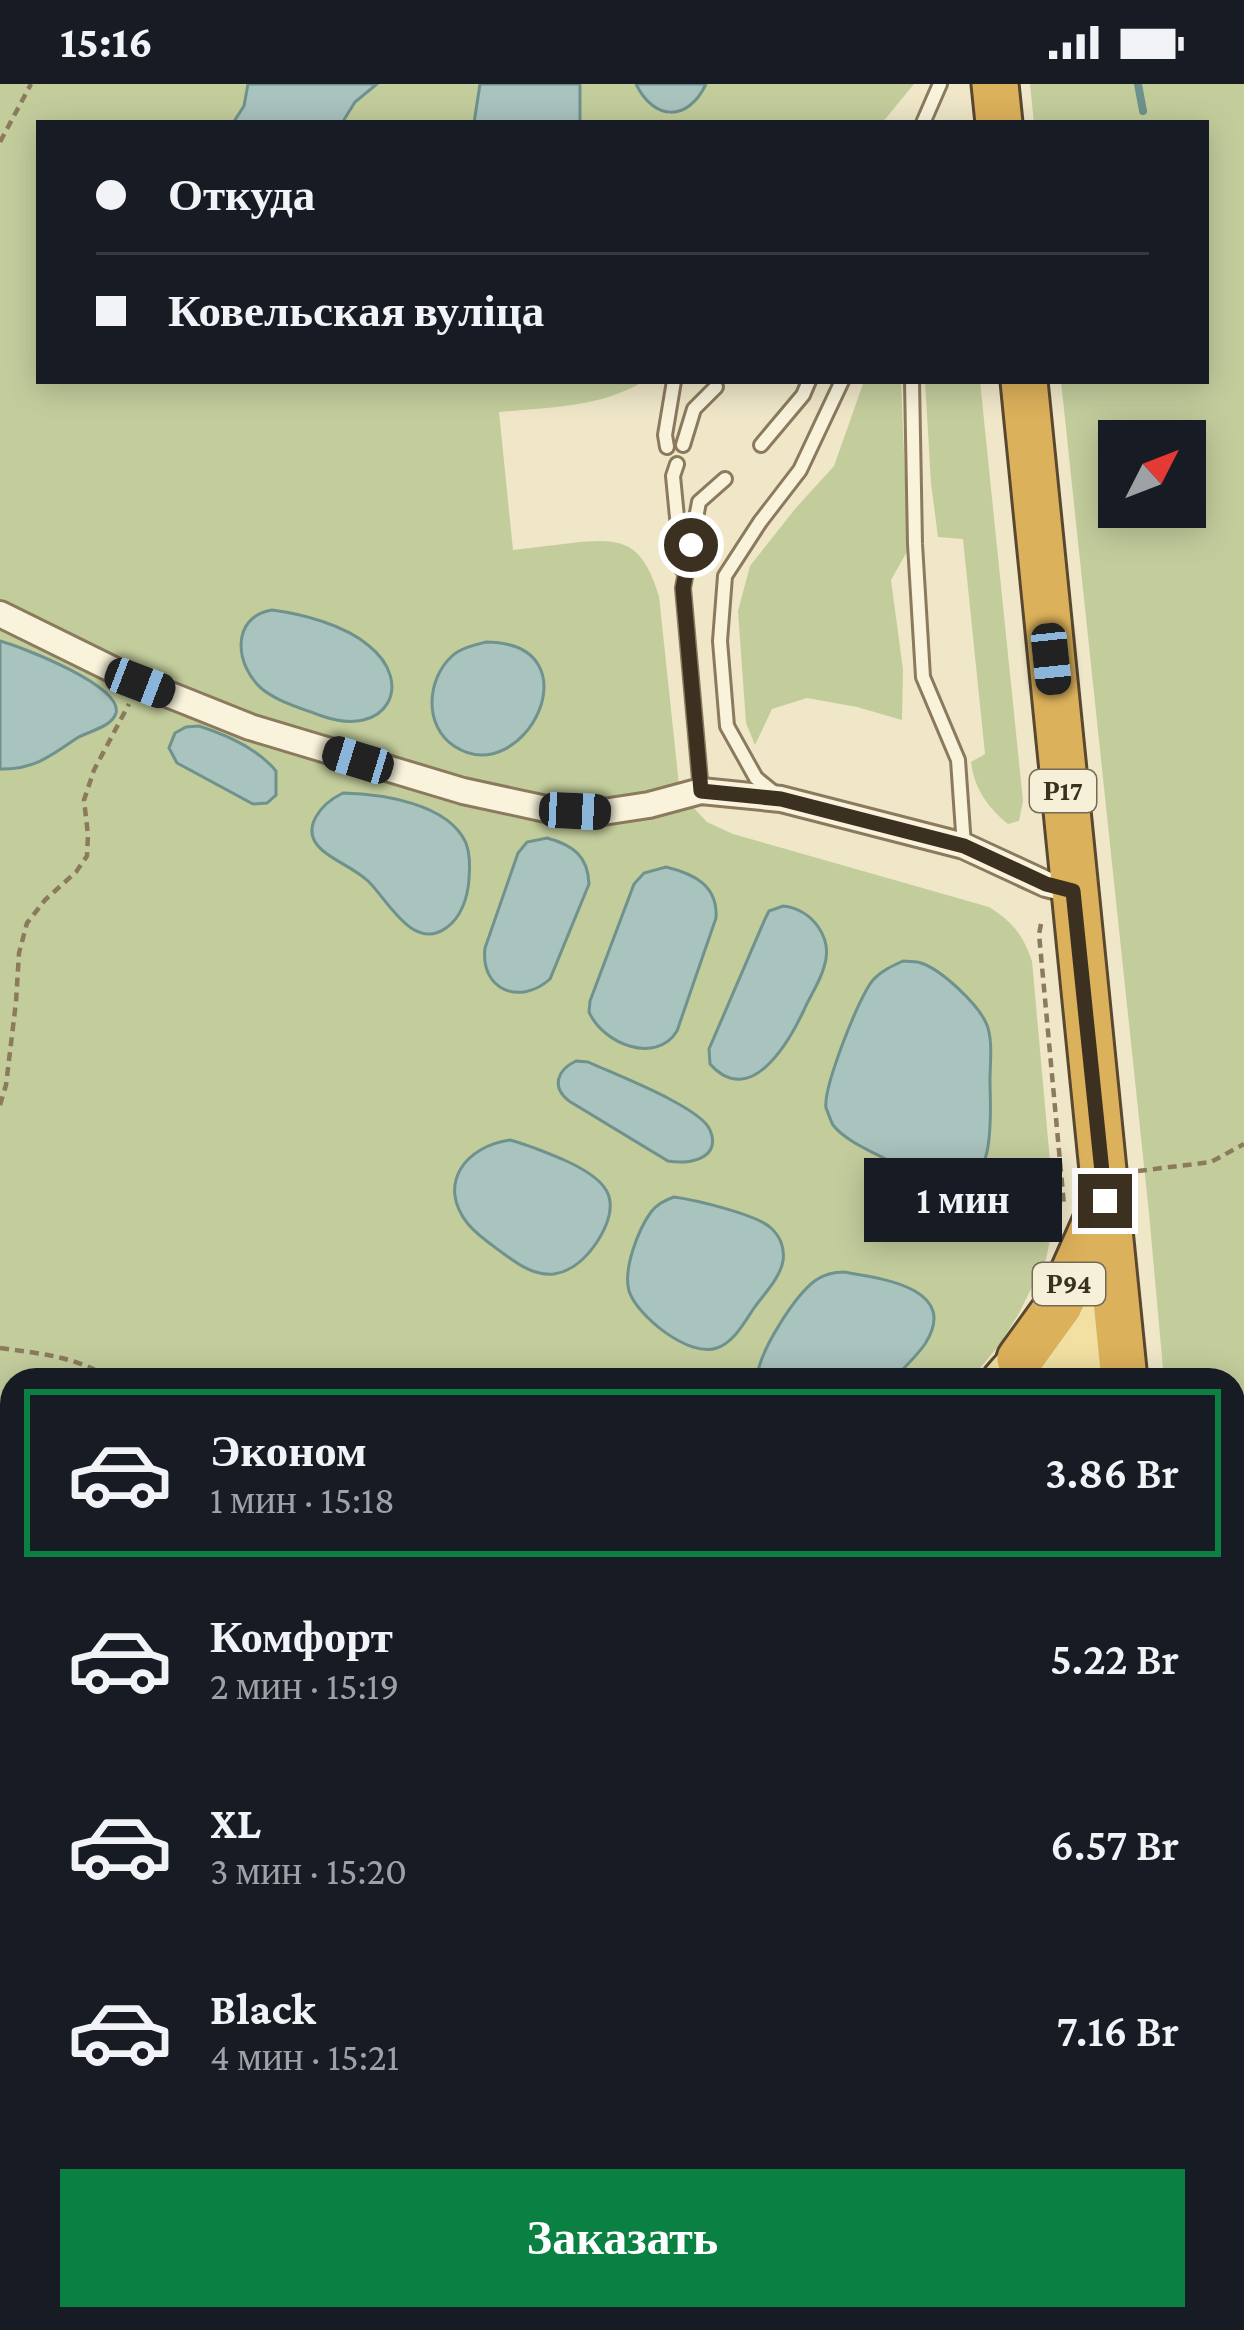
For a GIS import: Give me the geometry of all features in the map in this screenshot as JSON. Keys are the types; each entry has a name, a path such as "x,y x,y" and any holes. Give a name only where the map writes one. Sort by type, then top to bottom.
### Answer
{"highway":[{"path":"995,84 999,120"},
{"name":"Р17","path":"1024,384 1123,1368"},
{"name":"Р94","path":"1027,1368 1105,1201"}],"main road":[{"name":"Р94","path":"1042,1368 1085,1356 1118,1322"}],"street":[{"path":"0,614 140,683 250,727 463,791 546,809 604,812 649,806 701,791 781,799 964,846 1046,884 1073,891"}],"lane":[{"path":"923,120 940,84"},
{"path":"667,447 674,384"},
{"path":"760,445 808,384"},
{"path":"781,799 756,778 728,726 720,641 725,576 800,470 841,384"},
{"path":"912,384 923,677 958,760 964,846"},
{"path":"683,445 694,409 716,386"},
{"path":"674,468 701,791"},
{"path":"683,588 699,502 725,478"}],"path":[{"path":"0,142 31,84"},
{"path":"0,1105 7,1085 19,953 27,923 87,856 84,800 94,770 140,683"},
{"path":"1138,1171 1211,1162 1244,1144"},
{"path":"0,1348 64,1356 94,1368"}],"green space":[{"path":"0,84 914,84 884,120 36,120 36,384 638,384 592,401 499,412 513,550 606,541 629,547 646,565 659,596 679,785 707,822 733,834 989,907 1025,944 1032,961 1054,1206 1046,1259 1000,1344 980,1368 0,1368"},
{"path":"1030,84 1244,84 1244,1368 1163,1368 1061,384 1209,384 1209,120 1034,120"},
{"path":"863,384 901,384 908,550 891,580 903,670 902,720 807,698 772,709 755,745 746,723 738,611 750,566 834,466"},
{"path":"925,384 980,384 1023,801 1019,821 1008,824 983,797 975,780 971,762 985,754 963,539 938,537"}],"water":[{"path":"248,84 377,84 355,102 344,120 235,120 244,106"},
{"path":"480,84 580,84 580,120 474,120"},
{"path":"636,84 706,84 690,105 671,112 652,105"},
{"path":"272,610 323,622 368,645 390,675 392,690 378,714 345,721 291,705 262,689 246,668 241,643 249,622"},
{"path":"0,641 88,680 114,702 114,718 41,761 0,769"},
{"path":"486,642 520,649 539,665 544,687 539,712 525,734 504,749 480,755 444,737 432,702 437,677 452,656"},
{"path":"199,726 241,743 268,763 276,771 276,795 267,803 253,804 177,763 169,748 175,733"},
{"path":"343,793 412,803 457,829 468,852 468,886 460,913 446,928 434,934 412,928 368,881 315,842 316,817"},
{"path":"547,838 577,853 586,866 589,884 550,979 515,992 495,983 485,962 485,948 518,853 527,842"},
{"path":"666,867 703,883 713,898 716,918 677,1031 656,1047 630,1046 596,1023 589,1012 590,1001 634,884 644,873"},
{"path":"783,906 803,913 818,927 826,946 822,973 797,1024 766,1067 753,1076 725,1076 710,1064 709,1049 769,911"},
{"path":"903,961 921,963 949,980 976,1008 989,1031 988,1145 977,1175 952,1190 929,1185 853,1142 833,1125 826,1108 836,1063 867,989 880,974"},
{"path":"576,1061 588,1062 691,1111 710,1130 707,1154 693,1161 668,1161 569,1101 560,1090 559,1079"},
{"path":"510,1140 577,1166 606,1191 610,1213 606,1226 589,1253 568,1270 547,1274 521,1266 476,1232 459,1209 455,1195 460,1169 480,1150"},
{"path":"674,1197 752,1218 771,1228 782,1247 783,1261 775,1280 738,1331 717,1348 693,1347 666,1333 642,1312 629,1291 630,1261 641,1229 656,1207"},
{"path":"830,1274 877,1278 925,1298 933,1310 933,1325 925,1344 903,1368 759,1368 770,1341 798,1298"}],"waterway":[{"path":"1138,84 1143,111"}],"route":[{"path":"691,545 683,588 701,791 781,799 964,846 1046,884 1073,891 1105,1201"}]}
